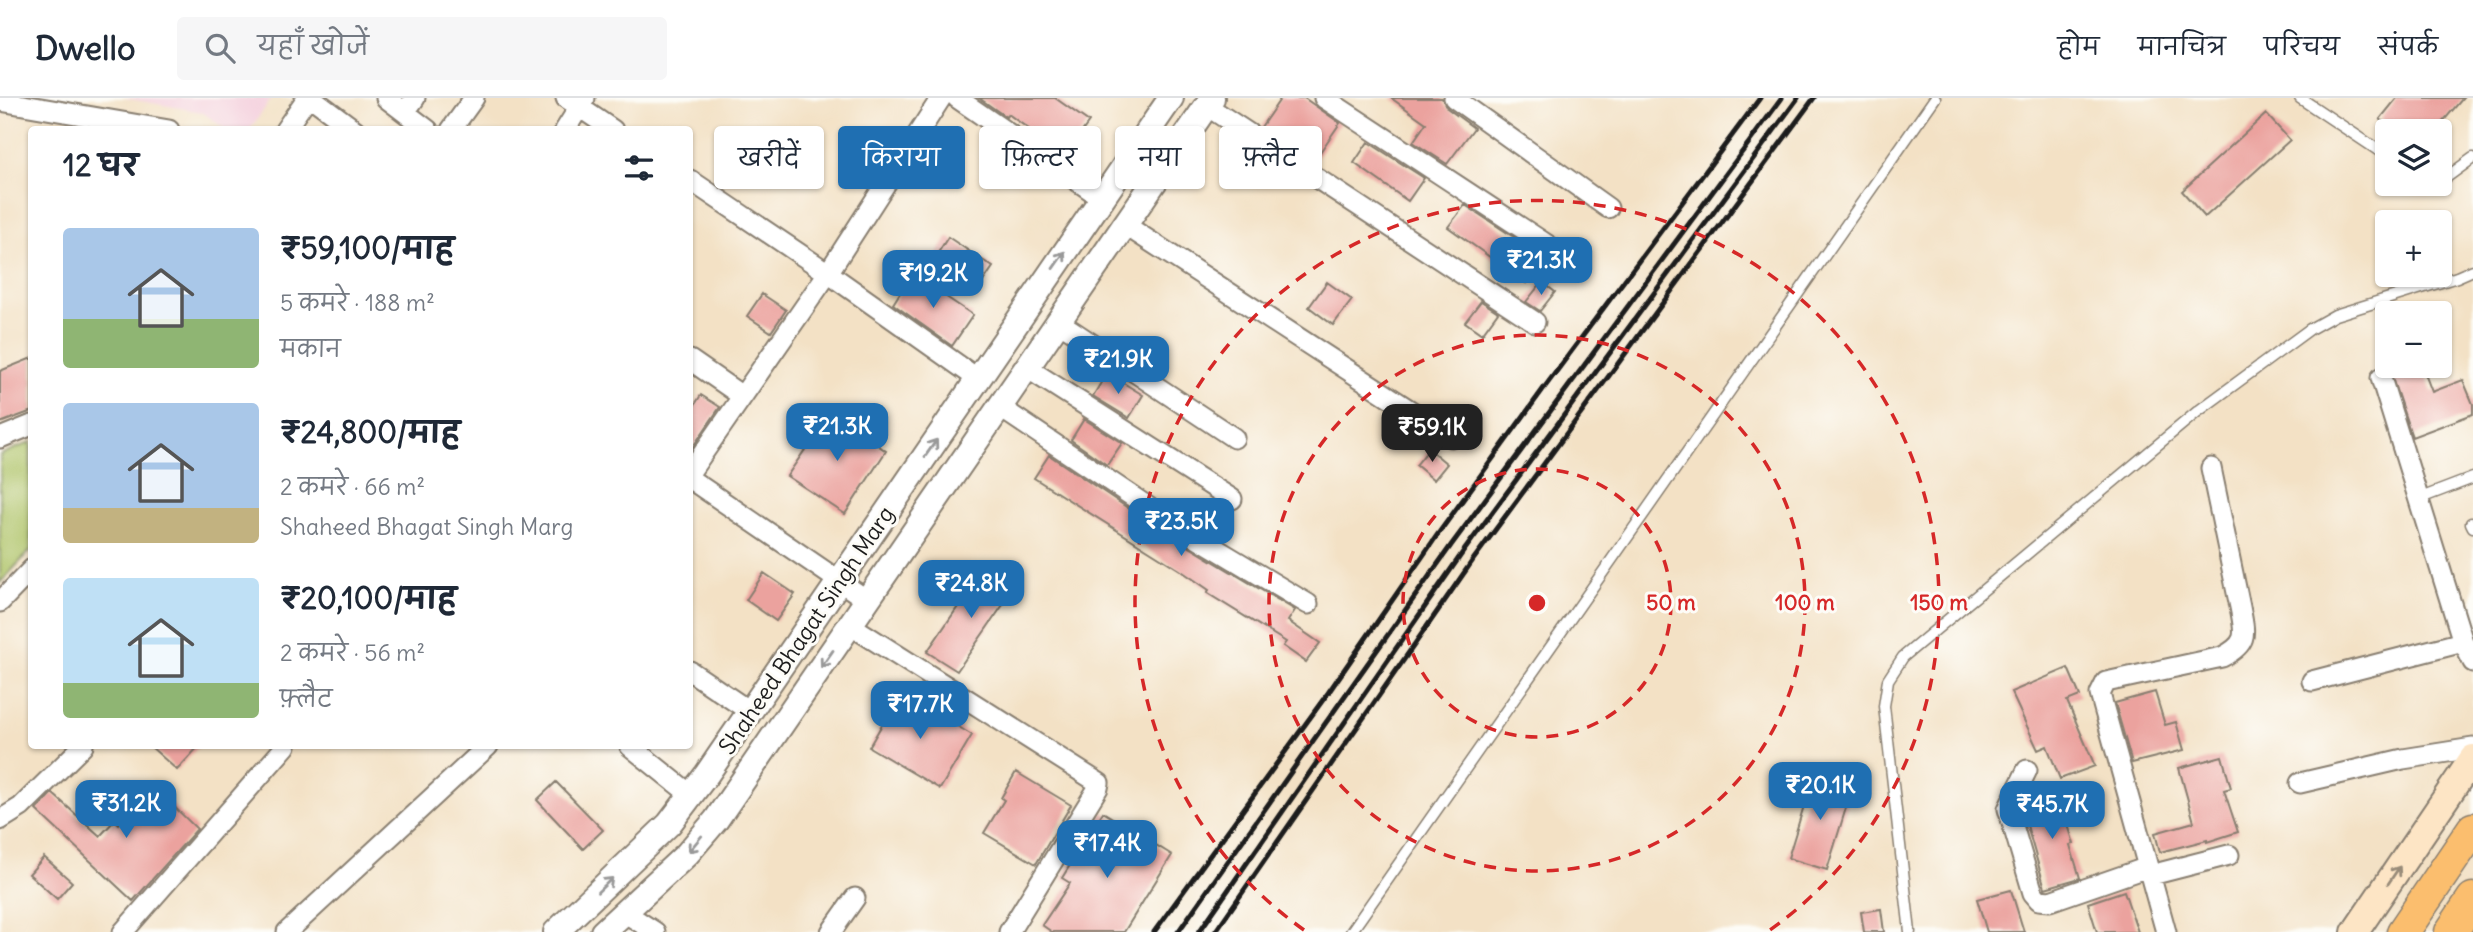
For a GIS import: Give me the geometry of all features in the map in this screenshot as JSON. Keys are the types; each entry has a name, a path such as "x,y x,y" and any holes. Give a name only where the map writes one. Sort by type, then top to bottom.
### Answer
{"highway":[{"path":"2403,932 2473,829"},
{"path":"2451,932 2473,899"}],"main road":[{"path":"2355,932 2473,758"}],"street":[{"path":"288,126 310,98 349,126"},
{"path":"386,98 410,105 425,126"},
{"path":"454,126 474,98"},
{"path":"693,468 828,273 941,98"},
{"path":"957,98 1102,198"},
{"name":"Shaheed Bhagat Singh Marg","path":"556,932 669,824 691,795 1171,98"},
{"path":"1324,98 1575,263"},
{"path":"1454,98 1608,208"},
{"path":"0,101 146,126"},
{"path":"567,126 577,101 608,126"},
{"path":"1210,102 1535,322"},
{"name":"Shaheed Bhagat Singh Marg","path":"603,932 687,854 716,820 1210,102"},
{"path":"693,182 978,379"},
{"path":"1125,225 1451,437"},
{"path":"1059,321 1234,438"},
{"path":"693,362 742,396"},
{"path":"1027,368 1232,499"},
{"path":"2381,378 2463,642 2473,663"},
{"path":"1001,408 1163,517 1308,604"},
{"path":"0,438 28,427"},
{"path":"2166,932 2100,694 2106,682 2222,657 2237,650 2243,642 2240,607 2211,468"},
{"path":"693,481 867,600"},
{"path":"0,602 28,573"},
{"path":"850,625 1099,783 1009,932"},
{"path":"2312,681 2463,642"},
{"path":"693,673 749,711"},
{"path":"2300,783 2403,759 2473,748"},
{"path":"0,820 21,807 79,749"},
{"path":"123,932 283,749"},
{"path":"287,932 485,749"},
{"path":"634,749 691,795"},
{"path":"2027,770 2008,809 2033,893 2039,900 2050,901 2150,871 2229,855"},
{"path":"831,932 855,898"},
{"path":"624,912 655,932"}],"lane":[{"path":"1351,932 1935,98"},
{"path":"2300,98 2375,148"},
{"path":"2452,173 2473,158"},
{"path":"1910,932 1884,706 1888,680 1903,657 2197,412 2310,329 2335,315 2473,270"},
{"path":"2418,499 2473,478"}],"shaded area":[{"path":"124,98 272,98 252,126 221,126 202,112"}],"green space":[{"path":"28,443 28,553 0,583 0,455"}],"building":[{"path":"979,98 1055,98 1089,122 1086,126 1025,126 1008,114 1006,117"},
{"path":"1281,98 1304,98 1340,123 1322,149 1322,126 1262,126"},
{"path":"1391,98 1442,98 1447,108 1474,128 1447,164 1413,142 1426,123"},
{"path":"2397,98 2463,98 2445,119 2380,119"},
{"path":"2266,114 2290,140 2205,217 2182,191"},
{"path":"1368,142 1424,178 1408,201 1354,163"},
{"path":"1465,205 1544,257 1526,283 1448,227"},
{"path":"948,237 993,267 980,286 936,256"},
{"path":"912,274 973,315 952,346 893,304"},
{"path":"1327,282 1352,300 1333,325 1309,307"},
{"path":"1542,282 1555,292 1540,311 1526,302"},
{"path":"762,294 786,310 771,332 747,316"},
{"path":"1481,301 1498,312 1482,334 1465,322"},
{"path":"28,360 28,412 0,423 0,371"},
{"path":"1107,373 1143,395 1129,418 1093,396"},
{"path":"2392,378 2427,378 2432,392 2463,380 2473,404 2473,414 2412,437"},
{"path":"701,395 720,407 693,447 693,407"},
{"path":"831,412 886,451 845,514 787,476"},
{"path":"1084,419 1122,443 1107,465 1071,440"},
{"path":"1429,449 1447,464 1434,480 1416,465"},
{"path":"1049,455 1156,527 1295,610 1288,621 1320,643 1306,662 1283,646 1286,642 1207,593 1209,590 1180,570 1034,478"},
{"path":"984,569 1014,589 957,671 927,652"},
{"path":"764,573 795,594 776,621 746,600"},
{"path":"2068,668 2080,696 2067,701 2095,766 2060,779 2047,746 2038,750 2011,692"},
{"path":"901,692 972,735 940,789 869,747"},
{"path":"2155,692 2165,725 2176,722 2184,750 2132,763 2115,703"},
{"path":"153,749 196,749 177,770"},
{"path":"2222,756 2231,788 2224,790 2238,832 2160,852 2155,833 2194,822 2179,768"},
{"path":"1016,772 1071,805 1036,864 984,833 1004,800 1001,798"},
{"path":"1814,773 1853,785 1827,870 1788,858"},
{"path":"556,782 603,830 583,849 537,800"},
{"path":"154,787 197,829 133,901 36,810 52,793 100,836 115,820 119,824"},
{"path":"2063,794 2068,811 2064,812 2074,844 2070,845 2080,878 2045,888 2022,808"},
{"path":"1103,812 1172,855 1124,932 1052,932 1042,925 1070,883 1062,878"},
{"path":"44,857 72,882 57,899 29,874"},
{"path":"2011,890 2024,932 1987,932 1977,899"},
{"path":"2124,891 2138,932 2097,932 2088,903"},
{"path":"1881,909 1884,932 1864,932 1861,912"}],"railway":[{"path":"1154,932 1328,693 1438,534 1544,388 1760,98"},
{"path":"1178,932 1452,544 1782,98"},
{"path":"1199,932 1463,552 1798,98"},
{"path":"1215,932 1473,560 1814,98"}]}
